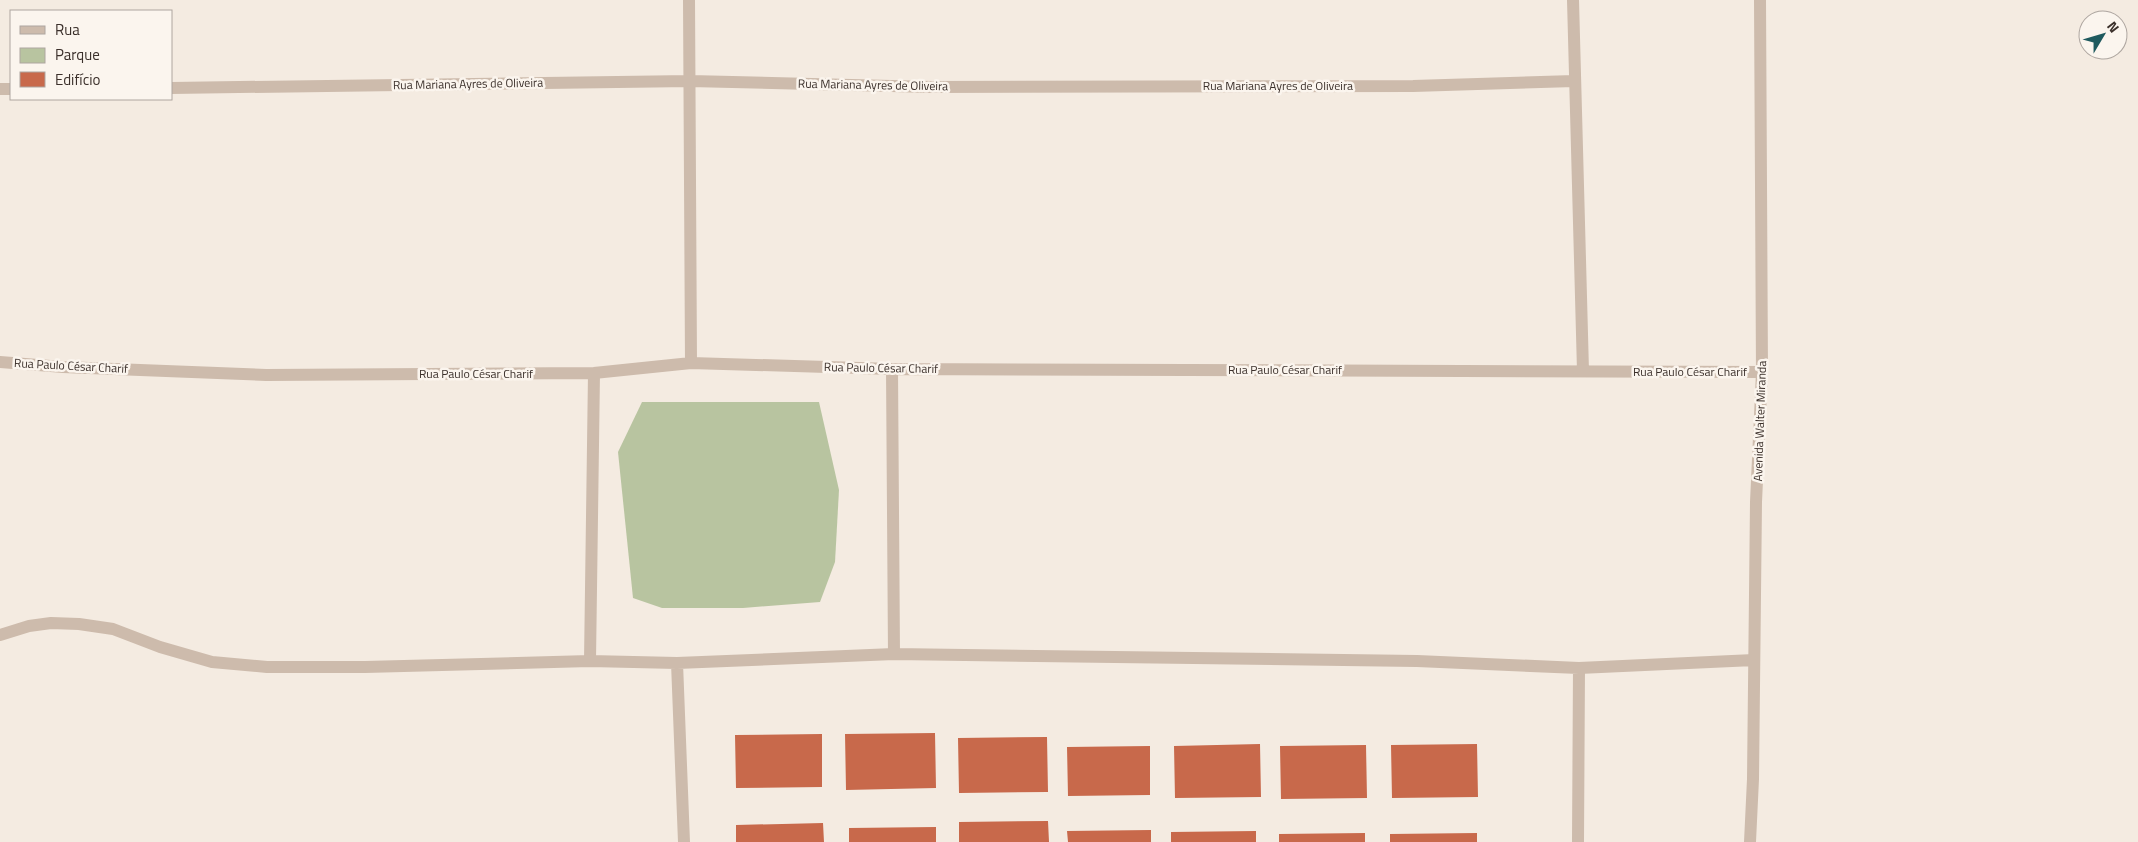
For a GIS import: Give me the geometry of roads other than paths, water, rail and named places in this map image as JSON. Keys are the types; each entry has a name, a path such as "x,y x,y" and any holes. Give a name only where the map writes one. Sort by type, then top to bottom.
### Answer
{"street":[{"path":"689,0 691,363"},
{"path":"1574,0 1574,81 1583,371"},
{"name":"Avenida Walter Miranda","path":"1750,842 1756,502 1762,372 1760,0"},
{"name":"Rua Mariana Ayres de Oliveira","path":"172,88 690,80 931,87 1404,86 1574,81"},
{"name":"Rua Paulo César Charif","path":"0,362 63,367 266,375 594,373 691,363 892,369 1762,372"},
{"path":"892,369 894,654"},
{"path":"590,661 594,373"},
{"path":"0,635 36,625 51,623 79,624 112,629 160,647 212,662 267,667 365,667 590,661 677,663 894,654 1417,660 1579,668 1754,660"},
{"path":"677,663 684,842"},
{"path":"1578,842 1579,668"}]}
